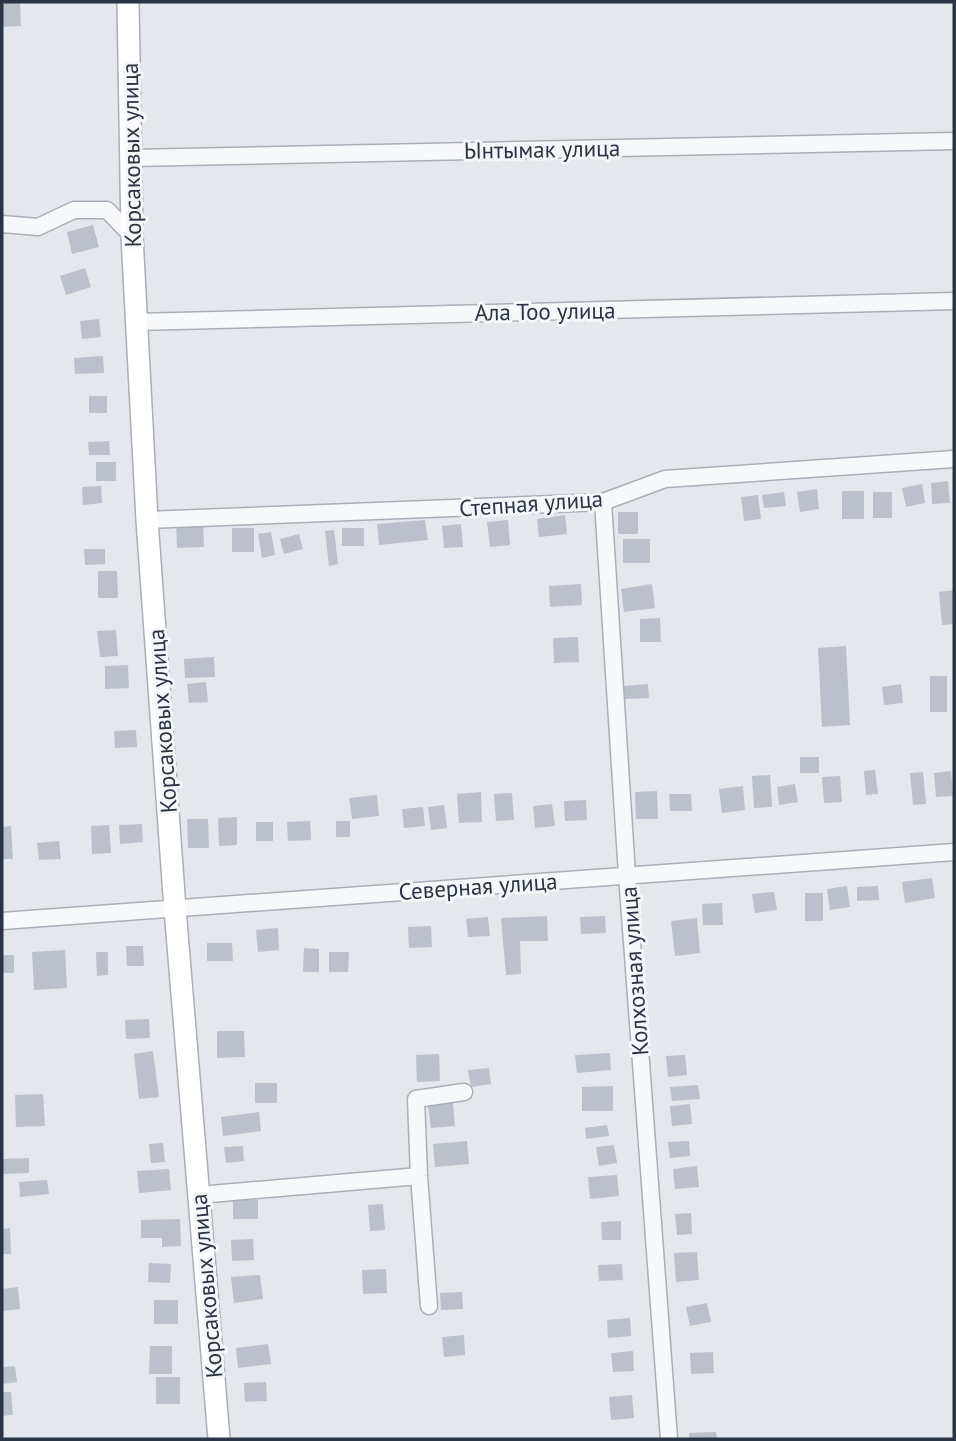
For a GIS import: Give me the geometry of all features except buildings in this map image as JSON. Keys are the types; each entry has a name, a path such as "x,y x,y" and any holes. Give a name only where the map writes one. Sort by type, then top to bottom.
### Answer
{"street":[{"name":"Корсаковых улица","path":"128,2 132,236 147,520 175,909 219,1439"},
{"name":"Ынтымак улица","path":"131,158 954,141"},
{"path":"2,224 38,227 74,210 107,210 132,236"},
{"name":"Ала Тоо улица","path":"136,323 954,301"},
{"name":"Степная улица","path":"147,520 603,502 665,479 954,459"},
{"name":"Колхозная улица","path":"603,502 627,875 669,1439"},
{"name":"Северная улица","path":"2,921 954,852"},
{"path":"429,1306 416,1099 464,1092"},
{"path":"199,1195 419,1176"}]}
